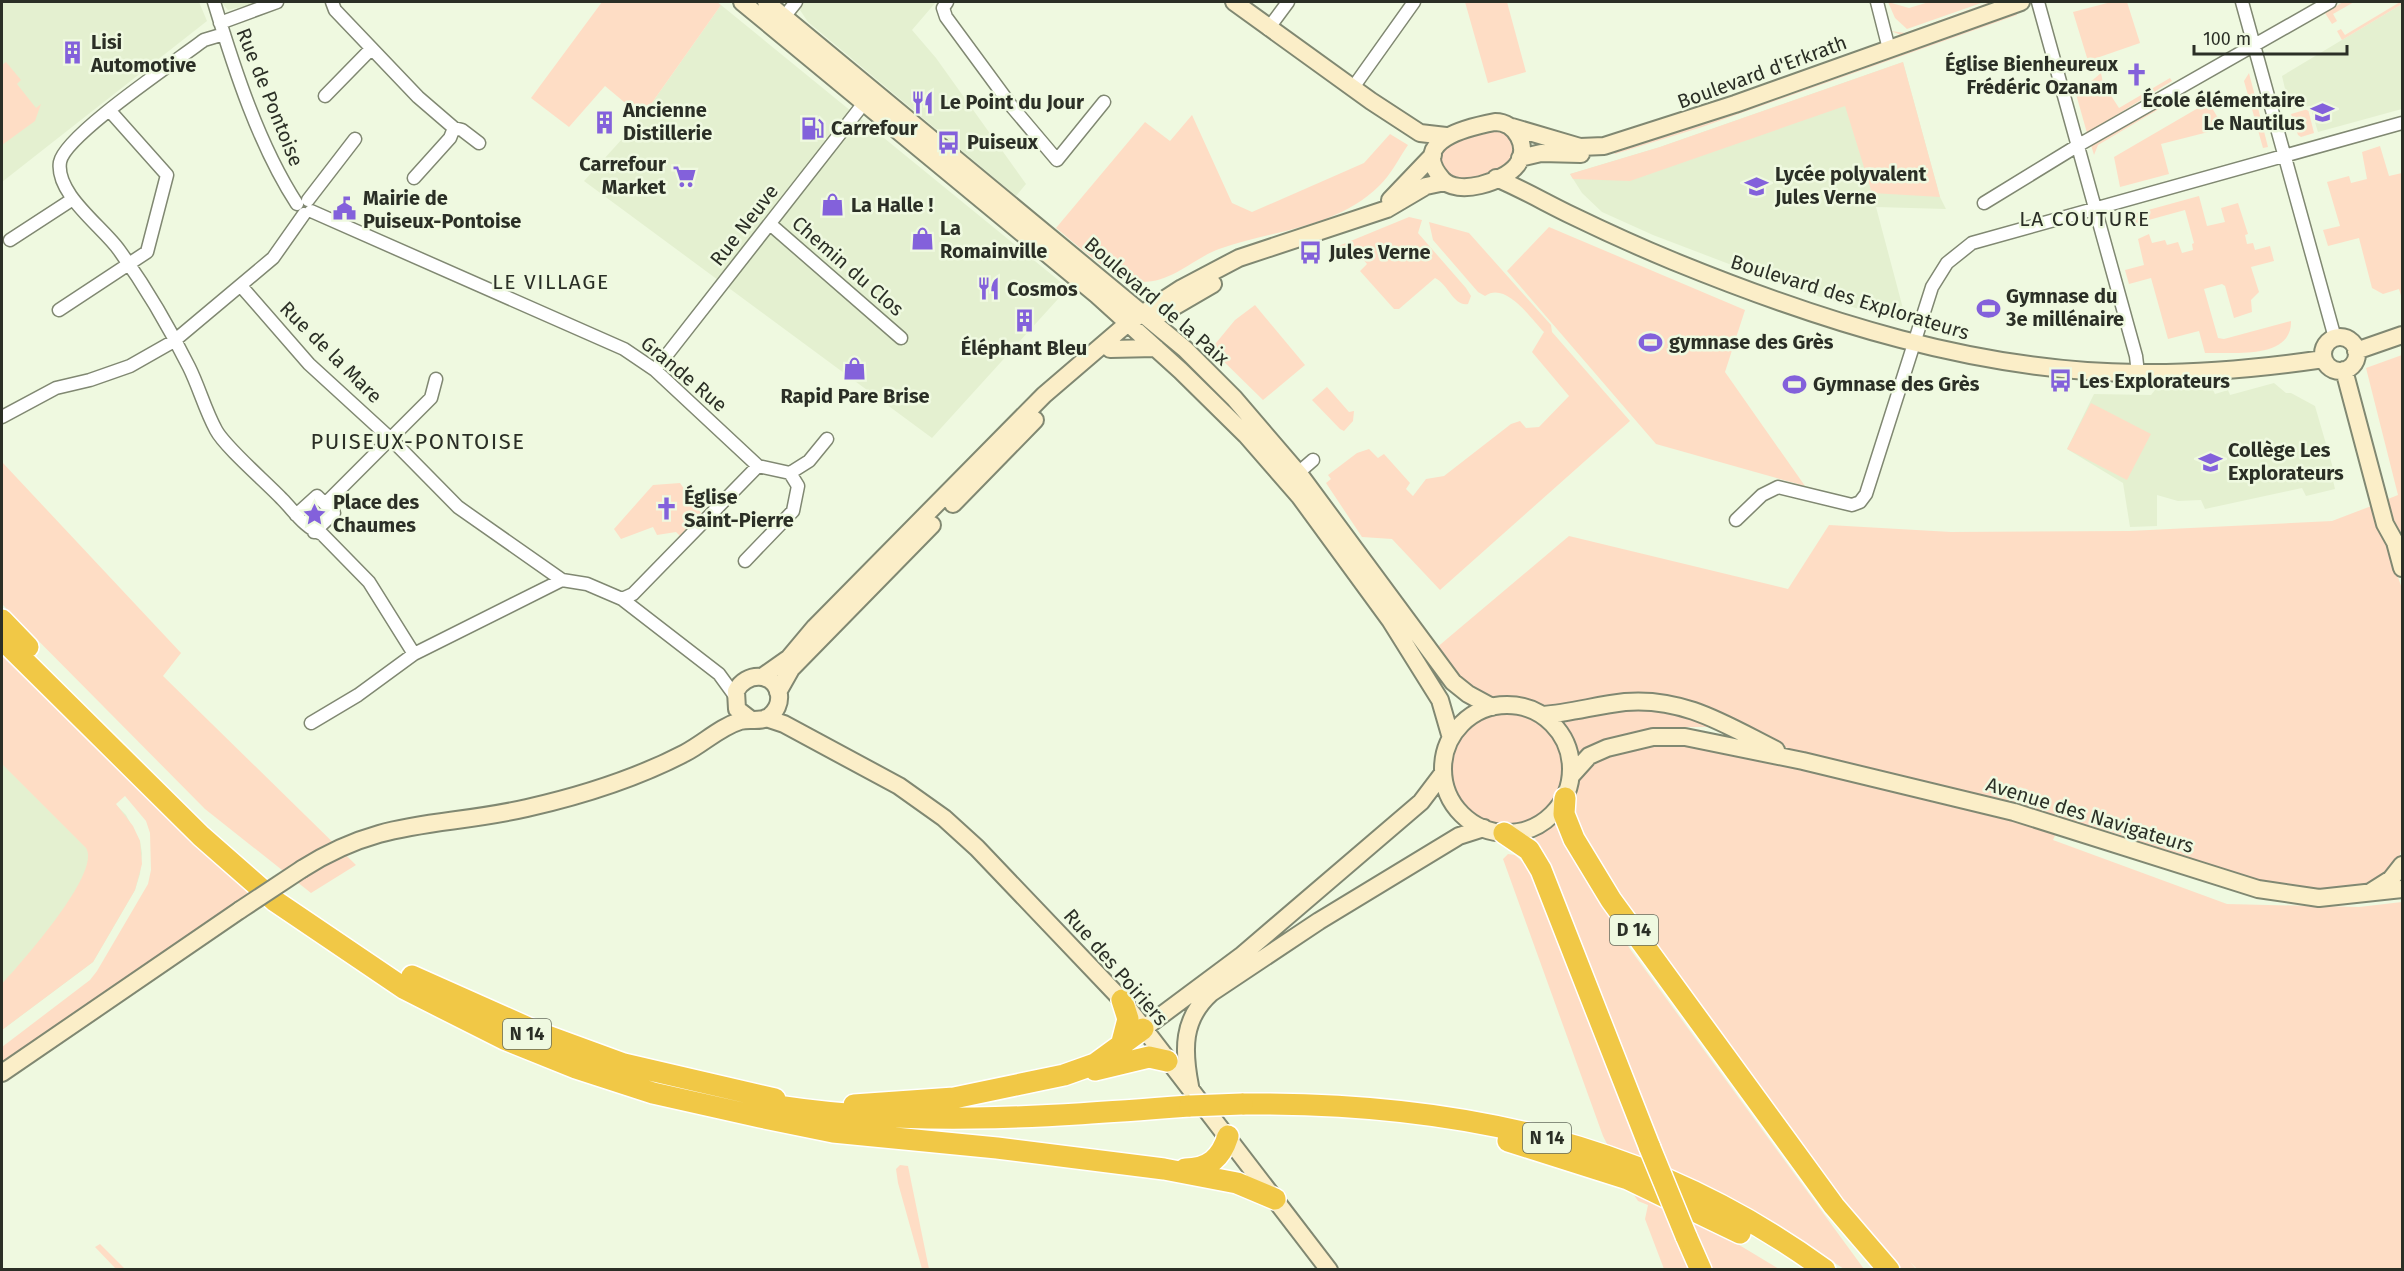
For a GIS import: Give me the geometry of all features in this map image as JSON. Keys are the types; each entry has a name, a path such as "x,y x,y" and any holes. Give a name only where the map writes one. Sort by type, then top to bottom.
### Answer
{"highway":[{"name":"N 14","path":"2,620 211,828 285,893 412,976 519,1031 588,1057 653,1079 733,1099 792,1109 899,1119 1025,1118 1192,1104 1424,1125 1505,1140 1628,1179 1724,1223 1799,1269"},
{"name":"N 14","path":"2,639 201,836 275,901 405,989 504,1039 576,1068 654,1093 760,1117 861,1128 985,1132 1192,1104"},
{"name":"D 14","path":"1565,798 1564,814 1574,839 1611,900 1834,1206 1889,1269"},
{"path":"1504,833 1529,850 1541,870 1650,1148 1701,1269"},
{"path":"412,976 542,1034 624,1064 773,1099 849,1105 954,1098 1015,1088 1149,1057 1167,1061"},
{"path":"1121,1046 1128,1019 1122,1000"},
{"path":"1064,1075 1095,1064 1143,1029"},
{"name":"N 14","path":"1242,1110 1320,1103 1427,1112 1505,1126 1589,1149 1692,1190 1732,1211 1825,1269"},
{"path":"760,1117 833,1132 1008,1149 1164,1169 1237,1183 1275,1199"},
{"path":"1164,1169 1192,1169 1211,1164 1223,1150 1228,1136"}],"main road":[{"name":"Boulevard de la Paix","path":"742,2 780,22 861,80 901,112 1140,321 1181,345 1234,398 1298,473 1363,557 1438,664 1461,689 1492,706"},
{"name":"Boulevard de la Paix","path":"766,2 780,22 864,103 1097,295 1117,301"},
{"path":"1234,2 1352,89 1420,133 1433,154 1435,169 1445,182"},
{"name":"Boulevard d'Erkrath","path":"1512,127 1580,147 1604,146 1662,129 2022,2"},
{"path":"1420,133 1446,136 1495,122 1512,127 1520,141 1516,179 1524,192"},
{"path":"1373,214 1393,198 1433,154 1446,136"},
{"path":"762,677 795,652 815,627 1013,426 1109,344 1140,321 1239,258 1373,214 1394,205 1426,186 1445,182 1463,188 1496,178 1518,162 1541,153 1581,154 1604,146"},
{"name":"Boulevard des Explorateurs","path":"1496,178 1622,239 1730,284 1915,343 2005,362 2070,370 2138,374 2236,370 2324,359"},
{"path":"1097,295 1140,321 1156,348 1233,421 1300,497 1419,662 1440,700 1451,738"},
{"path":"2,1073 240,910 343,845 379,832 410,825 528,808 603,786 638,774 685,753 731,724 758,719 774,712 778,696 791,669 1109,344 1117,301 1152,296 1181,296"},
{"path":"1181,296 1175,325 1181,345"},
{"path":"2356,351 2403,335"},
{"path":"2335,338 2348,339 2356,351 2354,362 2344,370 2332,369 2324,359 2326,345 2335,338"},
{"path":"1109,344 1156,348"},
{"path":"2344,370 2385,524 2395,542 2403,568"},
{"path":"603,786 721,720 735,699 743,681 752,676 762,677 772,682 778,696 794,719 854,760"},
{"path":"735,699 739,711 758,719 784,724 854,760"},
{"name":"Avenue des Navigateurs","path":"1543,715 1574,713 1622,702 1663,703 1726,722 1768,746 1803,760"},
{"path":"1518,705 1543,715 1563,737 1570,756 1571,776 1565,798 1556,811 1536,826 1504,833 1484,828 1468,819 1455,806 1447,790 1443,773 1444,759 1451,738 1468,718 1492,706 1518,705"},
{"name":"Avenue des Navigateurs","path":"1571,776 1582,762 1597,751 1653,737 1698,739 1803,760 2014,812 2258,889 2319,898 2403,889"},
{"name":"Rue des Poiriers","path":"854,760 915,796 953,825 1064,937 1122,1000 1167,1061 1192,1104 1228,1136 1329,1269"},
{"path":"1143,1029 1241,956 1421,802 1443,773"},
{"path":"1192,1104 1185,1051 1187,1031 1197,1008 1211,993 1252,963 1459,836 1484,828"},
{"name":"Avenue des Navigateurs","path":"2365,894 2391,879 2403,865"},
{"path":"1122,1000 1151,1011 1184,999"}],"street":[{"name":"Rue de Pontoise","path":"213,2 260,131 285,185 305,207"},
{"path":"277,2 222,28 204,40 88,128 63,152 59,164 66,185 74,199 114,243 130,265 189,367 216,432 294,513 314,532 322,534 369,582 414,654"},
{"path":"332,2 335,10 371,49 454,128 462,130 479,143"},
{"path":"780,22 796,2"},
{"path":"947,2 943,8 946,17 1013,108 1057,160 1104,102"},
{"path":"1268,28 1288,2"},
{"path":"1352,89 1414,2"},
{"path":"1877,2 1889,49"},
{"path":"2038,2 2136,356 2138,374"},
{"path":"2242,2 2335,338"},
{"path":"1984,203 2077,146 2330,2"},
{"path":"324,96 371,49"},
{"path":"861,80 865,90 864,103 873,101 901,112"},
{"name":"Rue Neuve","path":"655,370 864,103"},
{"path":"60,310 147,252 167,175 110,111"},
{"path":"1736,520 1762,495 1778,487 1852,505 1860,502 1866,494 1929,295 1942,269 1966,247 1992,237 2403,123"},
{"path":"414,178 450,138 454,128"},
{"path":"2,417 56,387 90,380 130,366 174,341 273,258 305,207 355,140"},
{"path":"10,240 74,199"},
{"name":"Grande Rue","path":"305,207 624,349 655,370 758,466"},
{"name":"Chemin du Clos","path":"770,224 901,338"},
{"name":"Rue de la Mare","path":"241,286 309,364 391,439 458,507 562,580"},
{"path":"325,504 431,398 436,379"},
{"path":"622,599 633,594 758,466 790,473 809,461 827,439"},
{"path":"1298,473 1313,460"},
{"path":"745,561 793,511 798,486 790,473"},
{"path":"294,513 317,496 333,513 314,532"},
{"path":"311,723 358,695 414,654 562,580 587,584 622,599 719,674 735,699"},
{"path":"719,674 743,681"}],"shaded area":[{"path":"2,2 199,2 207,21 2,182"},
{"path":"221,2 263,2 228,10"},
{"path":"602,2 717,2 721,5 642,117 605,86 569,127 531,98"},
{"path":"803,2 936,2 912,30 936,58 1026,184 1016,196 808,22 800,10"},
{"path":"1465,2 1507,2 1526,72 1488,83"},
{"path":"1888,2 1909,8 1929,2 1984,2 1907,29 1895,18"},
{"path":"1990,2 2004,2 1906,37 1891,31 1905,33"},
{"path":"2111,2 2127,2 2140,43 2088,61 2073,12"},
{"path":"2343,2 2354,2 2333,14 2337,21 2332,24 2325,13"},
{"path":"2400,2 2402,4 2342,40 2337,31 2341,29 2345,35"},
{"path":"2402,4 2402,109 2318,132 2310,106 2290,110 2282,76"},
{"path":"721,5 1068,288 932,438 584,181 642,117"},
{"path":"2015,9 2017,15 1702,127 1615,154 1613,151"},
{"path":"6,62 21,80 17,84 36,108 41,104 35,121 2,145 2,65"},
{"name":"Lycée polyvalent Jules Verne","path":"1903,62 1940,197 1946,209 1876,207 1905,316 1900,322 1792,288 1653,235 1602,212 1582,193 1570,174 1660,147"},
{"path":"1903,62 1940,197 1872,193 1845,106 1630,181 1573,179 1570,174 1660,147"},
{"path":"2101,73 2105,93 2110,94 2119,108 2170,78 2172,81 2087,133 2076,94"},
{"path":"2249,73 2268,147 2263,148 2244,81"},
{"path":"2179,93 2181,96 2098,145 2094,155 2091,145"},
{"path":"2205,104 2209,110 2212,108 2224,128 2161,144 2169,174 2120,187 2114,157"},
{"path":"2308,109 2314,133 2301,137 2298,135 2291,114"},
{"path":"1192,115 1232,203 1252,212 1364,163 1390,134 1408,145 1383,182 1362,200 1344,211 1304,226 1219,249 1162,279 1140,282 1119,275 1096,261 1056,228 1145,122 1170,141"},
{"path":"1493,125 1510,132 1517,152 1500,173 1456,182 1438,163 1440,149"},
{"path":"2380,146 2389,176 2402,173 2402,299 2399,289 2383,294 2372,288 2359,238 2328,246 2323,230 2340,226 2327,182 2349,176 2351,183 2367,179 2362,152"},
{"path":"2199,196 2207,226 2225,222 2221,208 2238,203 2248,234 2245,235 2247,244 2253,243 2255,250 2270,246 2274,261 2251,267 2259,292 2251,300 2252,312 2234,318 2225,286 2222,284 2204,289 2218,338 2224,339 2291,321 2289,334 2282,342 2271,348 2244,353 2205,353 2199,331 2168,339 2151,278 2129,284 2125,270 2144,265 2138,239 2149,234 2152,243 2165,240 2167,245 2178,242 2182,253 2193,250 2192,244 2194,243 2185,210 2134,224 2130,215"},
{"path":"1409,217 1422,220 1418,233 1466,288 1471,296 1468,304 1455,299 1435,278 1399,309 1394,309 1360,271 1367,264 1353,247 1342,255 1336,247"},
{"path":"1429,222 1469,233 1551,325 1552,332 1630,421 1440,590 1392,539 1362,537 1326,483 1331,479 1328,475 1357,453 1369,449 1378,458 1384,454 1410,483 1406,489 1413,496 1426,479 1444,476 1511,424 1520,421 1526,428 1539,427 1569,396 1532,352 1544,332 1509,297 1501,293 1485,296 1478,292 1433,240"},
{"name":"gymnase des Grès","path":"1549,227 1745,310 1725,372 1805,486 1656,444 1507,271"},
{"path":"1255,305 1305,365 1263,400 1211,349 1235,320"},
{"path":"2402,355 2402,548 2388,499 2398,495 2366,368"},
{"name":"Collège Les Explorateurs","path":"2274,383 2286,393 2291,393 2315,406 2335,475 2332,476 2335,489 2306,496 2302,488 2205,509 2201,500 2178,501 2157,495 2157,526 2130,527 2123,483 2067,449 2094,394 2151,395 2155,390 2213,390 2215,394 2228,390 2230,395"},
{"path":"1327,387 1349,412 1354,411 1353,421 1344,431 1312,400"},
{"path":"2091,403 2151,434 2127,480 2067,449"},
{"path":"2,462 181,653 163,676 356,865 311,893 205,809 2,604"},
{"path":"680,483 701,513 680,536 676,532 657,535 653,527 621,539 614,529 653,485"},
{"path":"2374,505 2402,589 2402,845 2398,864 2381,881 2344,891 2280,888 2239,877 2121,835 2018,805 1792,750 1676,701 1549,709 1490,697 1464,684 1435,649 1569,536 1788,589 1829,525 1951,532 2129,531 2332,521"},
{"path":"2,655 158,809 253,892 2,1066 2,1047 90,980 97,971 148,884 151,870 150,833 146,821 125,796 116,804 133,826 140,841 142,864 135,890 93,962 2,1030 2,984 57,918 82,877 88,860 86,848 2,764"},
{"path":"2,688 126,815 140,841 142,853 140,874 135,890 93,962 2,1030"},
{"path":"1636,707 1680,712 1713,727 1667,727 1639,733 1580,756 1574,753 1562,726 1563,723 1608,711"},
{"path":"1508,713 1530,717 1548,729 1560,747 1564,769 1560,791 1548,809 1530,821 1508,825 1486,821 1468,809 1456,791 1452,769 1456,747 1468,729 1486,717"},
{"path":"1683,745 1771,761 2057,831 2053,840 2227,904 2359,907 2402,902 2402,1269 1918,1270 1910,1262 1916,1269 1895,1269 1876,1250 1663,960 1575,827 1571,797 1579,775 1587,766 1604,756 1635,748"},
{"path":"1559,816 1580,859 1587,881 1630,949 1864,1269 1844,1269 1754,1211 1667,1167 1535,838"},
{"path":"1508,854 1515,855 1530,869 1646,1161 1609,1148 1603,1136 1503,859"},
{"path":"900,1165 908,1166 929,1269 922,1269 898,1183 896,1169"},
{"path":"1634,1195 1664,1207 1690,1269 1664,1269 1645,1219 1648,1205 1638,1201"},
{"path":"1686,1216 1716,1231 1779,1269 1709,1269"},
{"path":"100,1244 125,1269 116,1269 95,1247"}],"place":[{"name":"Lisi Automotive","path":"73,53"},
{"name":"Église Bienheureux Frédéric Ozanam","path":"2136,75"},
{"name":"Le Point du Jour","path":"922,102"},
{"name":"École élémentaire Le Nautilus","path":"2323,112"},
{"name":"Ancienne Distillerie","path":"605,122"},
{"name":"Carrefour","path":"813,128"},
{"name":"Puiseux","path":"949,142"},
{"name":"Carrefour Market","path":"684,176"},
{"name":"Lycée polyvalent Jules Verne","path":"1757,186"},
{"name":"La Halle !","path":"833,205"},
{"name":"Mairie de Puiseux-Pontoise","path":"345,209"},
{"name":"La Romainville","path":"922,239"},
{"name":"Jules Verne","path":"1311,252"},
{"name":"Cosmos","path":"989,289"},
{"name":"Gymnase du 3e millénaire","path":"1988,308"},
{"name":"Éléphant Bleu","path":"1024,320"},
{"name":"gymnase des Grès","path":"1651,342"},
{"name":"Rapid Pare Brise","path":"855,369"},
{"name":"Les Explorateurs","path":"2061,381"},
{"name":"Gymnase des Grès","path":"1795,384"},
{"name":"Collège Les Explorateurs","path":"2210,462"},
{"name":"Église Saint-Pierre","path":"666,509"},
{"name":"Place des Chaumes","path":"315,514"}],"district":[{"name":"LA COUTURE","path":"2085,219"},
{"name":"LE VILLAGE","path":"551,282"},
{"name":"PUISEUX-PONTOISE","path":"418,441"}]}
